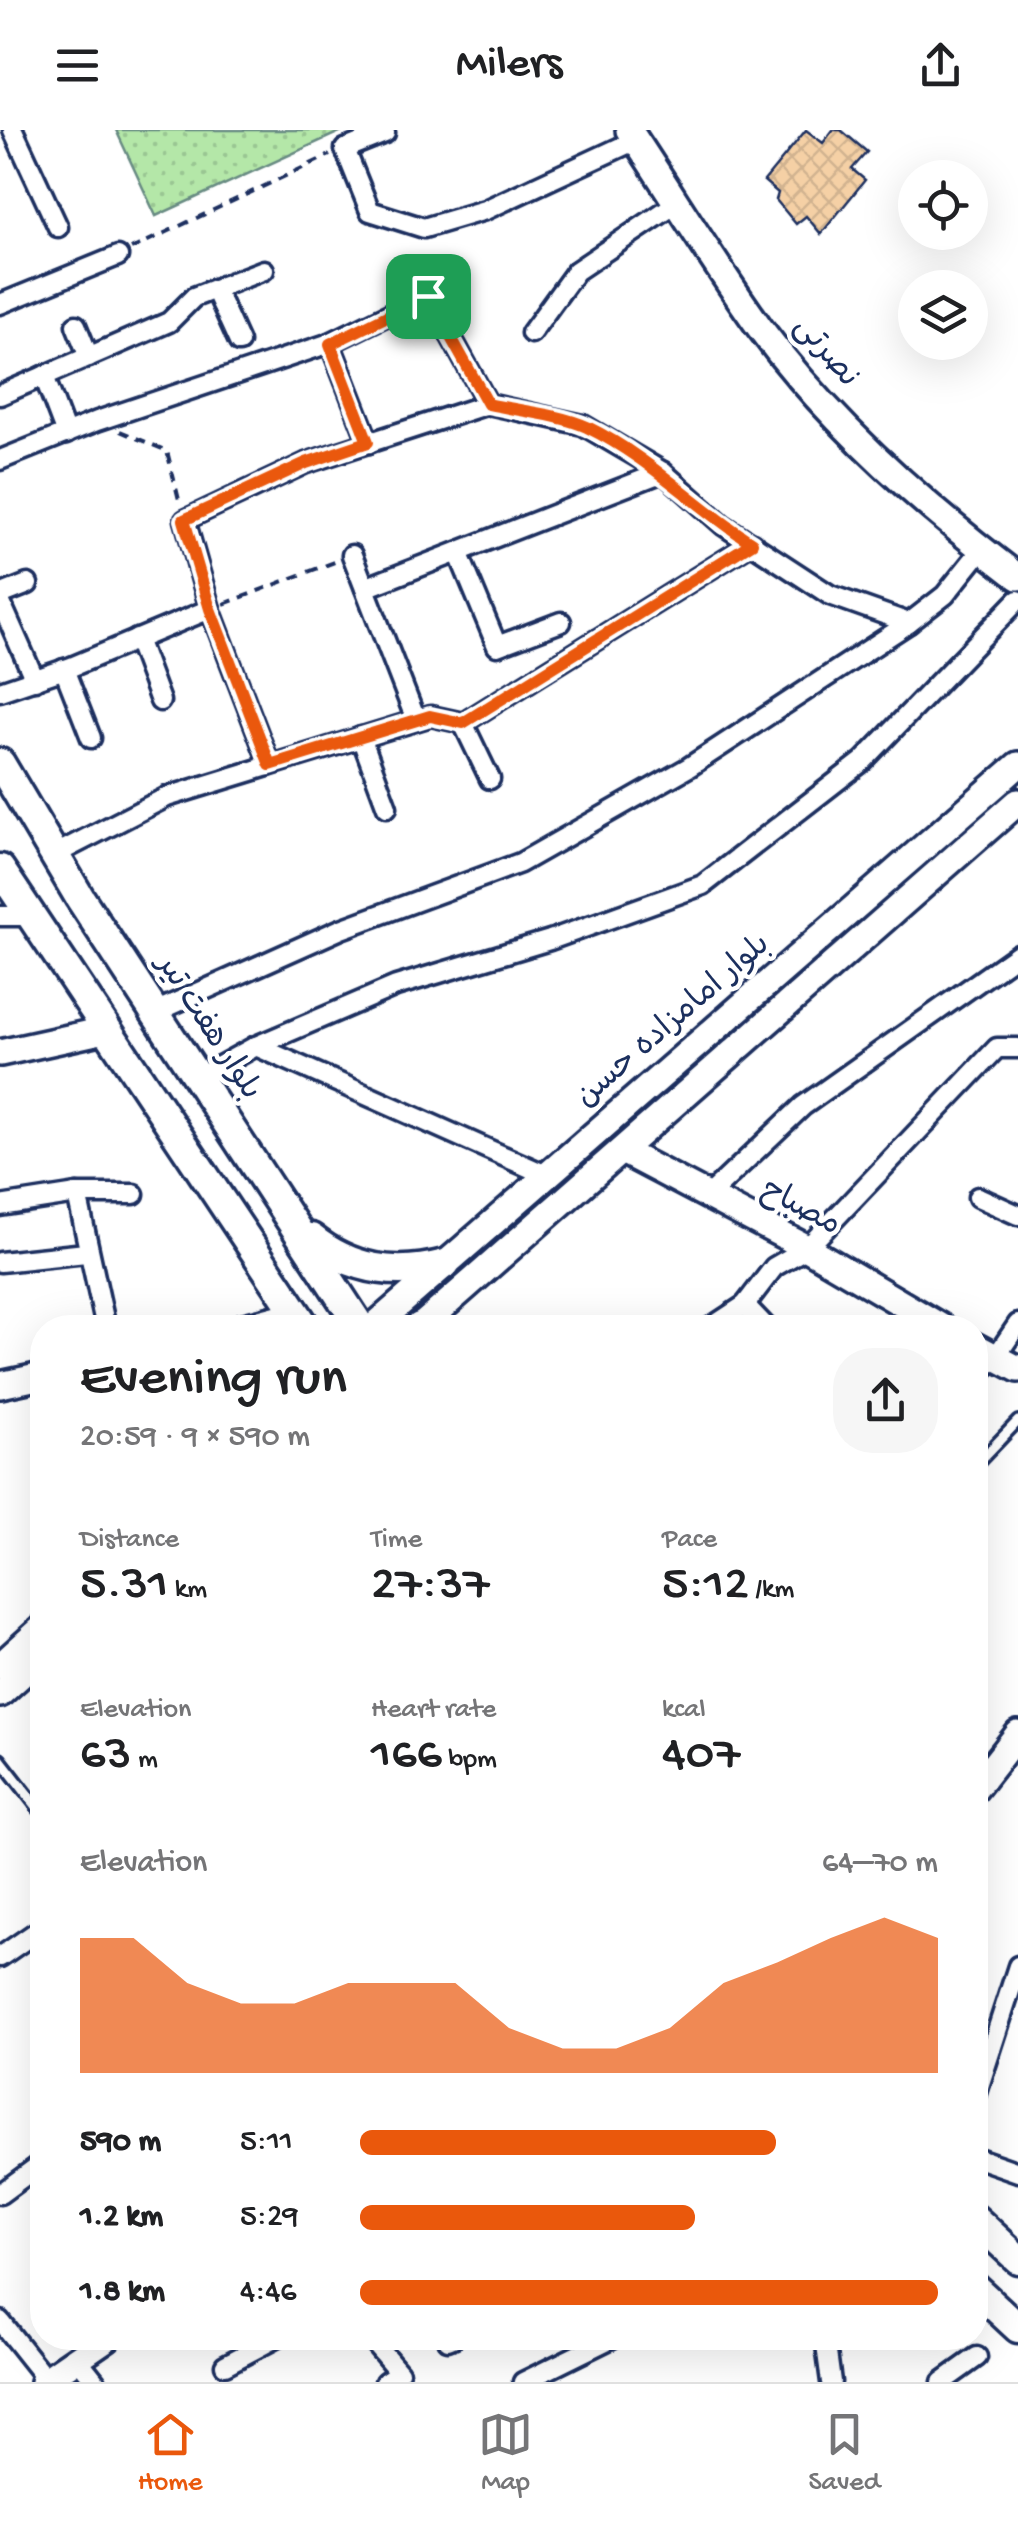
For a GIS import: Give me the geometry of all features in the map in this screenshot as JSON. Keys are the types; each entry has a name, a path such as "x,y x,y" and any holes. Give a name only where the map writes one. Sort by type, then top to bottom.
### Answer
{"main road":[{"name":"نصرتی","path":"632,135 762,329 826,408 982,550 1018,577"},
{"name":"بلوار هفت تیر","path":"0,763 54,855 352,1315"},
{"name":"بلوار امامزاده حسن","path":"387,1315 1018,765"},
{"name":"بلوار امامزاده حسن","path":"431,1315 470,1278 624,1152 1018,802"},
{"path":"0,870 299,1315"},
{"path":"0,1053 105,1030"},
{"name":"مصباح","path":"624,1152 807,1248 921,1315"},
{"path":"291,1221 340,1260 363,1267 415,1272 445,1264"},
{"path":"0,1385 30,1379"},
{"path":"0,1666 30,1639"},
{"path":"0,1694 30,1667"},
{"path":"988,1772 1018,1734"},
{"path":"988,2231 1018,2260"},
{"path":"988,2300 1018,2328"},
{"path":"45,2381 89,2350"}],"street":[{"path":"13,130 58,227"},
{"path":"385,133 346,149 370,212 424,228 485,210 632,135"},
{"path":"531,333 576,271 677,203"},
{"path":"0,304 118,256"},
{"path":"0,395 169,322 194,297 264,270"},
{"path":"215,289 239,342"},
{"path":"0,460 97,421 330,344 428,296 488,404"},
{"path":"76,326 89,357"},
{"path":"330,344 368,442"},
{"path":"44,376 66,434"},
{"path":"270,765 210,609 184,520 306,463 488,404 583,425 663,472 724,525 830,594 909,623"},
{"path":"364,588 663,472"},
{"path":"54,855 167,797 430,716 463,723 752,543"},
{"path":"155,1012 342,929 520,863 688,767 909,623 946,596 982,550"},
{"path":"458,552 497,646 562,622"},
{"path":"352,555 416,720"},
{"path":"28,584 0,598 35,680"},
{"path":"198,1078 256,1046 396,986 550,940 703,885 863,762 1018,600"},
{"path":"0,691 210,609"},
{"path":"137,639 160,700"},
{"path":"64,669 91,738"},
{"path":"463,723 490,779"},
{"path":"361,737 387,808"},
{"path":"0,916 30,916"},
{"path":"707,1197 803,1106 1018,954"},
{"path":"256,1046 546,1176"},
{"path":"730,1315 745,1305 774,1266 807,1248 997,1048 1018,1048"},
{"path":"77,1194 86,1253 103,1315"},
{"path":"0,1206 77,1194 134,1194"},
{"path":"978,1197 1018,1215"},
{"path":"0,1262 86,1253"},
{"path":"745,1305 755,1315"},
{"path":"996,1358 1018,1324"},
{"path":"0,1957 30,1936"},
{"path":"988,2069 1011,2016 1018,1966"},
{"path":"988,2162 1018,2172"},
{"path":"0,2194 30,2172"},
{"path":"0,2321 45,2381"},
{"path":"225,2365 253,2350"},
{"path":"378,2350 397,2379"},
{"path":"523,2382 588,2350"},
{"path":"809,2382 829,2377 826,2350"},
{"path":"942,2382 977,2356"},
{"path":"77,2358 96,2382"}],"lane":[{"path":"988,1452 1018,1421"},
{"path":"0,1759 30,1798"}],"path":[{"path":"118,256 346,149"},
{"path":"97,421 167,451 184,520"},
{"path":"210,609 352,555"}],"green space":[{"path":"116,130 344,130 156,216"}],"building":[{"path":"806,130 823,143 833,130 841,130 867,152 852,169 865,180 821,234 806,216 796,224 776,200 778,193 764,181"}],"route":[{"path":"428,296 488,404 583,425 663,472 724,525 752,543 463,723 430,716 270,765 210,609 184,520 306,463 368,442 330,344 428,296"}]}
